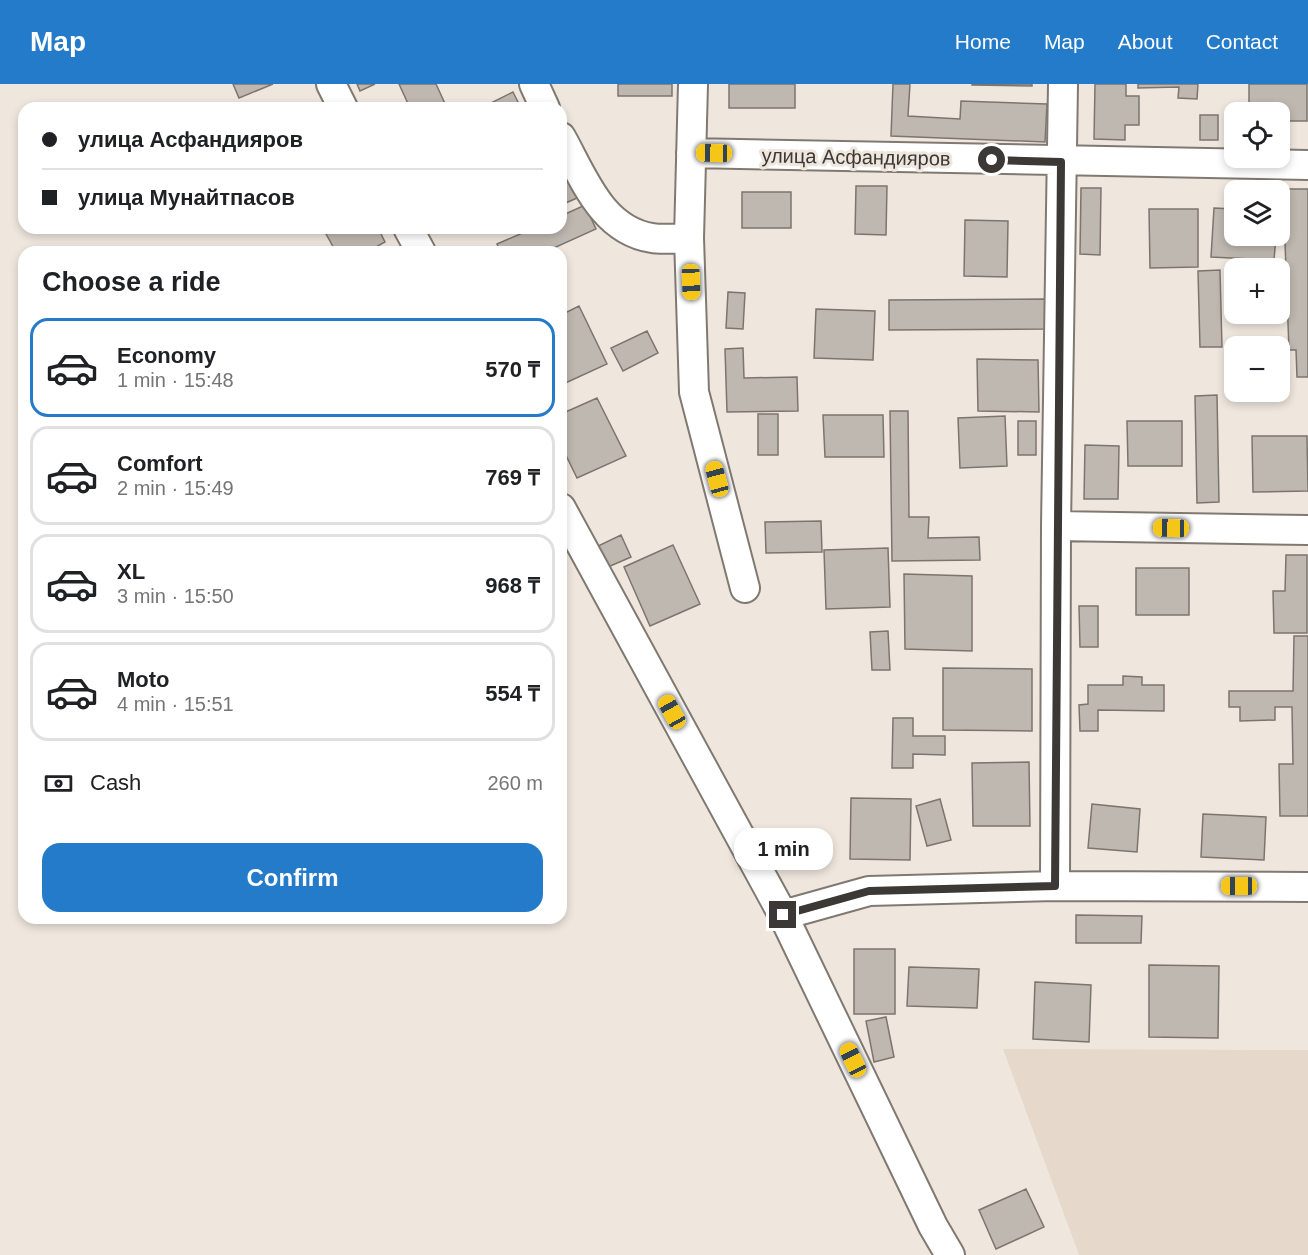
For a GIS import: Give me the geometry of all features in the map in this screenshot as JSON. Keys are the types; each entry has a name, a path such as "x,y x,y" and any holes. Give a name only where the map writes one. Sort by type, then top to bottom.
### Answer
{"street":[{"path":"331,84 340,102"},
{"path":"534,84 542,102"},
{"path":"693,84 689,238 694,392 745,588"},
{"path":"1055,886 1056,526 1063,84"},
{"path":"567,148 604,213 625,229 652,238 689,238"},
{"name":"улица Асфандияров","path":"691,153 1061,162 1308,165"},
{"path":"567,519 783,915 928,1215 950,1255"},
{"path":"1056,526 1308,530"},
{"path":"783,915 869,891 1055,886 1308,887"}],"shaded area":[{"path":"1003,1049 1308,1050 1308,1255 1079,1255"}],"building":[{"path":"233,84 273,84 239,98"},
{"path":"357,84 375,84 360,91"},
{"path":"399,84 436,84 444,102 407,102"},
{"path":"618,84 672,84 672,96 618,96"},
{"path":"729,84 795,84 795,108 729,108"},
{"path":"893,84 910,84 908,116 960,119 961,101 1047,104 1045,142 891,136"},
{"path":"1032,84 1032,86 972,85"},
{"path":"1095,84 1126,84 1126,96 1139,96 1139,125 1125,125 1125,140 1094,139"},
{"path":"1138,84 1198,84 1197,99 1178,98 1179,87 1138,88"},
{"path":"1249,84 1307,84 1307,121 1290,121 1290,102 1249,102"},
{"path":"513,92 518,102 493,102"},
{"path":"1200,115 1218,115 1218,140 1200,140"},
{"path":"570,181 577,198 567,202 567,182"},
{"path":"856,186 887,186 886,235 855,234"},
{"path":"1081,188 1101,188 1100,255 1080,254"},
{"path":"1290,189 1308,189 1308,377 1297,377 1296,350 1290,350 1288,324 1290,324 1290,258 1286,258 1285,246 1290,246"},
{"path":"742,192 791,192 791,228 742,228"},
{"path":"585,205 596,229 558,246 498,246 497,244 520,234 567,234 567,213"},
{"path":"1214,208 1224,208 1224,246 1275,246 1274,258 1211,257"},
{"path":"1149,209 1198,209 1198,267 1150,268"},
{"path":"965,220 1008,221 1007,277 964,276"},
{"path":"326,234 381,234 385,242 378,246 333,246"},
{"path":"1220,270 1222,347 1200,347 1198,271"},
{"path":"728,292 745,293 743,329 726,328"},
{"path":"1046,299 1046,329 889,330 889,300"},
{"path":"579,306 607,364 567,382 567,312"},
{"path":"816,309 875,311 873,360 814,358"},
{"path":"647,331 658,353 623,371 611,348"},
{"path":"743,348 744,378 797,377 798,411 727,412 725,349"},
{"path":"977,359 1038,360 1039,412 978,411"},
{"path":"1217,395 1219,502 1197,503 1195,396"},
{"path":"597,398 626,456 577,478 567,457 567,411"},
{"path":"890,411 908,411 909,517 929,517 928,538 979,537 980,560 892,561"},
{"path":"758,414 778,414 778,455 758,455"},
{"path":"823,415 883,415 884,457 825,457"},
{"path":"1005,416 1007,466 960,468 958,418"},
{"path":"1018,421 1036,421 1036,455 1018,455"},
{"path":"1127,421 1182,421 1182,466 1128,466"},
{"path":"1252,436 1307,436 1308,491 1253,492"},
{"path":"1085,445 1119,446 1118,499 1084,499"},
{"path":"821,521 822,552 766,553 765,522"},
{"path":"621,535 631,557 608,567 598,546"},
{"path":"673,545 700,604 650,626 624,567"},
{"path":"888,548 890,607 826,609 824,550"},
{"path":"1286,555 1307,555 1307,633 1274,633 1273,591 1285,591"},
{"path":"1136,568 1189,568 1189,615 1136,615"},
{"path":"904,574 972,576 972,651 905,649"},
{"path":"1079,606 1098,606 1098,647 1080,647"},
{"path":"888,631 890,670 872,670 870,632"},
{"path":"1294,636 1308,636 1308,816 1280,816 1279,764 1293,764 1292,707 1275,707 1275,720 1240,721 1240,707 1229,707 1229,691 1293,691"},
{"path":"943,668 1032,669 1032,731 943,730"},
{"path":"1123,676 1142,677 1142,685 1164,685 1164,711 1098,710 1098,731 1080,731 1079,705 1088,704 1088,685 1123,685"},
{"path":"893,718 913,718 913,736 945,736 945,755 913,754 913,768 892,768"},
{"path":"1029,762 1030,826 973,826 972,763"},
{"path":"851,798 911,799 910,860 850,859"},
{"path":"940,799 951,840 927,846 916,806"},
{"path":"1092,804 1140,809 1137,852 1088,848"},
{"path":"1203,814 1266,817 1264,860 1201,857"},
{"path":"1076,915 1142,916 1141,943 1076,943"},
{"path":"854,949 895,949 895,1014 854,1014"},
{"path":"1149,965 1219,966 1218,1038 1149,1037"},
{"path":"909,967 979,969 977,1008 907,1006"},
{"path":"1035,982 1091,985 1089,1042 1033,1039"},
{"path":"886,1017 894,1057 874,1062 866,1021"},
{"path":"1026,1189 1044,1227 996,1249 979,1210"}],"route":[{"path":"783,915 869,891 1055,886 1056,526 1061,162 992,160"}]}
